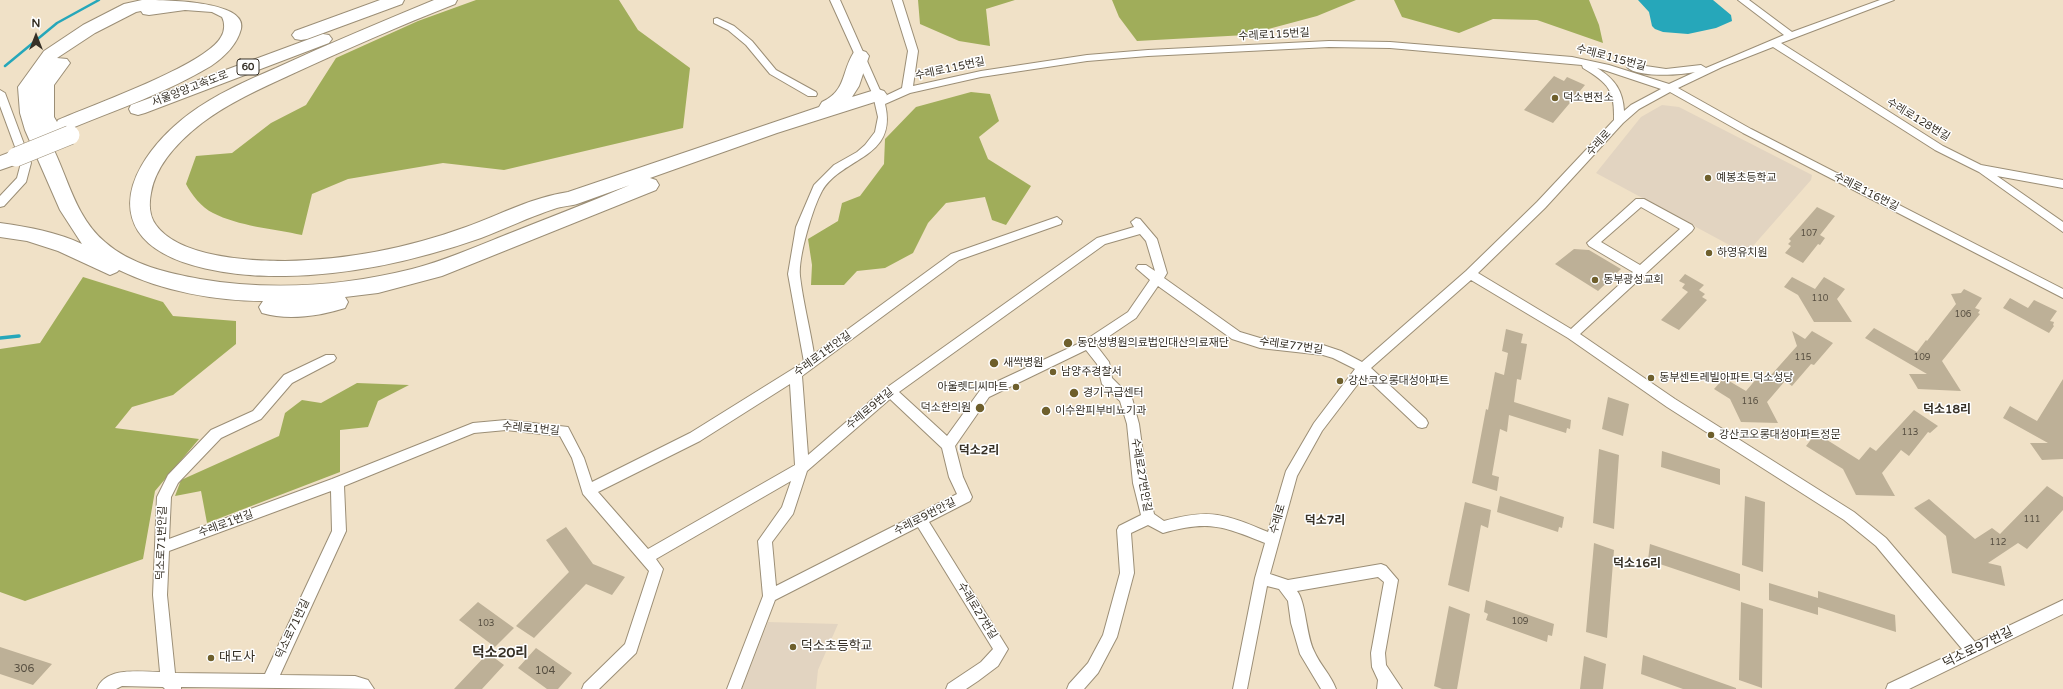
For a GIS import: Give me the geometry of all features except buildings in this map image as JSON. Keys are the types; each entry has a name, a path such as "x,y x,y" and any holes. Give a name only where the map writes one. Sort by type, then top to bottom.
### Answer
{"highway":[{"path":"164,0 130,8 89,29 50,55 27,87 30,119 76,222 90,240 109,257 138,271 170,282 225,291 281,293 377,285 412,277 597,207 671,175 777,140 879,98"},
{"name":"서울양양고속도로","path":"7,153 396,0"},
{"name":"서울양양고속도로","path":"67,130 425,0"},
{"path":"449,0 327,51 244,90 211,108 184,128 152,164 143,187 139,205 142,219 148,232 180,253 210,262 248,267 316,267 377,259 429,247 554,201 570,199 799,120 879,98"},
{"path":"67,130 175,78 200,64 222,49 229,39 234,27 232,18 225,10 203,4 168,5 143,11 98,32 66,56 45,84 45,117 86,210 102,233 120,248 145,262 185,274 228,281 322,279 382,271 432,260 483,242 550,212 570,199"},
{"path":"799,120 807,114 838,102 851,83 860,56"},
{"path":"0,230 27,234 64,245 138,281 199,299 250,306 304,308 377,295 446,278 522,244 597,207"}],"street":[{"path":"810,363 794,274 802,227 818,188 838,168 861,154 880,133 883,117 879,98 835,0"},
{"path":"897,0 913,51 907,90"},
{"path":"1743,0 1791,36"},
{"name":"수레로","path":"1240,689 1262,578 1291,475 1318,426 1363,368 1470,274 1551,195 1619,121 1635,107 1670,88 1720,65 1791,36 1889,0"},
{"path":"717,21 731,28 749,43 774,72 812,94"},
{"name":"수레로128번길","path":"1774,43 1836,84 1933,144 1978,168 2013,176 2063,184"},
{"name":"수레로115번길","path":"879,98 907,90 981,74 1087,58 1329,44 1390,45 1574,60 1606,67 1670,88"},
{"path":"1574,60 1667,72 1689,71 1720,65"},
{"path":"1574,60 1604,76 1612,83 1620,103 1619,121"},
{"name":"수레로116번길","path":"1670,88 1747,131 2063,294"},
{"path":"0,93 26,163 22,179 0,202"},
{"path":"1978,168 2063,228"},
{"path":"1572,335 1641,272 1688,228 1640,202 1593,243 1641,272"},
{"name":"수레로1번안길","path":"588,490 695,438 796,374 955,257 1057,220"},
{"name":"수레로9번길","path":"647,557 802,468 890,392 1101,241 1139,226 1151,239 1161,273 1156,280"},
{"name":"수레로77번길","path":"1142,268 1156,280 1236,336 1260,343 1323,350 1337,354 1363,368"},
{"path":"1470,274 1572,335 1671,403 1849,516 1881,542 1972,650"},
{"path":"890,392 948,445 985,393 1088,344 1132,315 1156,280"},
{"name":"수레로27번안길","path":"1074,689 1093,668 1110,637 1127,573 1124,530 1148,518 1140,483 1133,424 1126,398 1106,380 1103,362 1088,344"},
{"name":"덕소로71번안길","path":"171,685 160,595 164,497 173,479 216,434 256,415 288,379 330,358"},
{"path":"1363,368 1422,423"},
{"path":"734,689 770,596 765,541 788,510 802,468 796,374"},
{"name":"수레로1번길","path":"163,547 337,483 473,428 506,425 564,431 578,458 588,490 656,569 631,648 589,689"},
{"name":"수레로9번안길","path":"770,596 965,497 956,477 948,445"},
{"name":"덕소로71번길","path":"269,681 339,531 337,483"},
{"path":"1148,518 1163,527 1197,518 1216,520 1228,523 1272,540"},
{"name":"수레로27번길","path":"921,520 1001,649 998,655 981,670 954,689"},
{"path":"1285,587 1381,570 1390,580 1378,653 1379,666 1388,686"},
{"path":"1262,578 1283,584 1295,599 1298,622 1306,654 1329,689"},
{"name":"덕소로97번길","path":"1893,689 1972,650 2063,608"},
{"path":"104,689 106,686 121,679 171,685 269,681 354,683 363,685 367,689"}],"shaded area":[{"name":"예봉초등학교","path":"1662,105 1679,107 1812,175 1811,180 1746,254 1596,173 1641,117"},
{"name":"덕소초등학교","path":"768,622 838,624 818,670 816,689 742,689"}],"green space":[{"path":"476,0 619,0 638,30 690,68 683,128 504,170 443,163 348,179 312,194 302,235 256,227 223,217 205,208 191,192 186,184 196,156 232,153 271,123 306,105 336,58 418,21"},
{"path":"918,0 1015,0 986,9 990,46 959,41 920,24"},
{"path":"1112,0 1356,0 1317,16 1246,35 1137,41 1119,17"},
{"path":"1394,0 1589,0 1599,25 1603,43 1537,20 1493,19 1459,33 1402,17"},
{"path":"971,92 990,94 999,121 979,137 988,159 1031,186 1006,225 992,220 985,197 946,203 928,223 913,253 885,268 857,271 844,285 811,285 812,265 808,239 838,221 842,203 860,196 884,164 885,139 916,107"},
{"path":"83,277 163,302 173,316 236,321 236,344 173,395 132,407 115,428 199,439 155,491 143,559 25,601 0,592 0,349 40,343"},
{"path":"357,383 409,385 378,401 368,427 340,430 340,472 207,523 201,491 175,496 181,480 279,436 285,413 302,400 321,403"}],"water":[{"path":"1638,0 1713,0 1731,15 1732,21 1716,28 1688,34 1663,32 1652,26 1649,12"}],"waterway":[{"path":"5,66 57,23 99,0"},
{"path":"0,338 19,336"}],"place":[{"name":"덕소변전소","path":"1555,98"},
{"name":"예봉초등학교","path":"1708,178"},
{"name":"하영유치원","path":"1709,253"},
{"name":"동부광성교회","path":"1595,280"},
{"name":"동안성병원의료법인대산의료재단","path":"1068,343"},
{"name":"새싹병원","path":"994,363"},
{"name":"남양주경찰서","path":"1053,372"},
{"name":"동부센트레빌아파트.덕소성당","path":"1651,378"},
{"name":"강산코오롱대성아파트","path":"1340,381"},
{"name":"아울렛디씨마트","path":"1016,387"},
{"name":"경기구급센터","path":"1074,393"},
{"name":"덕소한의원","path":"980,408"},
{"name":"이수완피부비뇨기과","path":"1046,411"},
{"name":"강산코오롱대성아파트정문","path":"1711,435"},
{"name":"덕소초등학교","path":"793,647"},
{"name":"대도사","path":"211,658"}],"district":[{"name":"덕소18리","path":"1947,410"},
{"name":"덕소2리","path":"979,451"},
{"name":"덕소7리","path":"1325,521"},
{"name":"덕소16리","path":"1637,564"},
{"name":"덕소20리","path":"500,653"}]}
